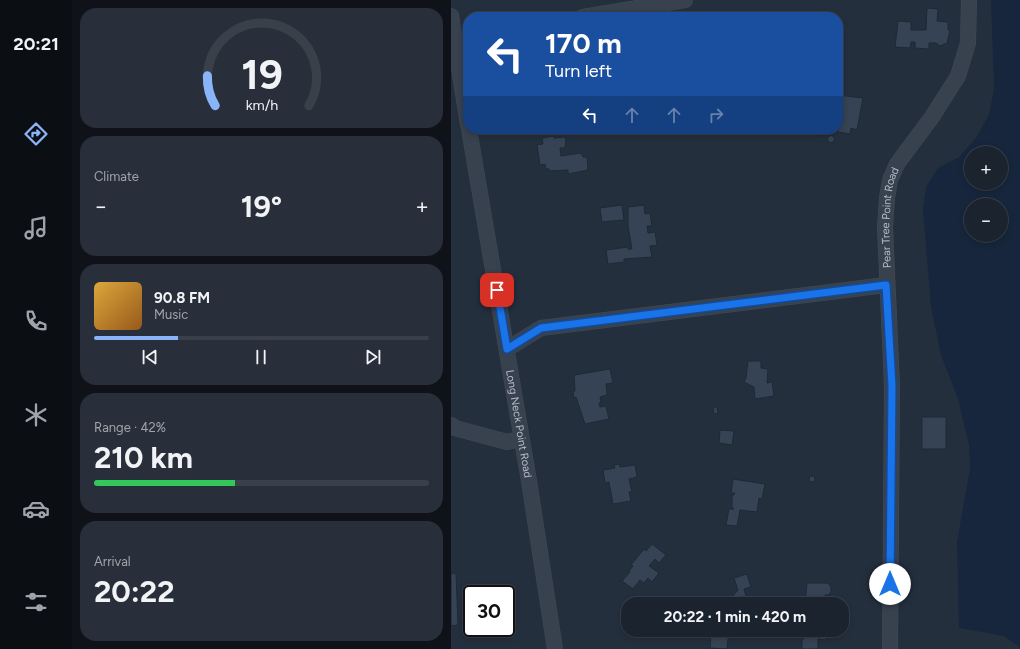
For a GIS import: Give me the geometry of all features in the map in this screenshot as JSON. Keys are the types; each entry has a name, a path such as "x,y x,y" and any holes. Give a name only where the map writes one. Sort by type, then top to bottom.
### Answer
{"street":[{"path":"613,12 685,0"},
{"name":"Pear Tree Point Road","path":"889,649 892,386 886,285 885,227 890,180 897,164 932,117 958,76 968,43 969,0"},
{"path":"451,16 461,38 463,63"},
{"name":"Long Neck Point Road","path":"470,134 507,349 555,649"},
{"path":"507,349 541,328 548,326 886,285"},
{"path":"451,425 455,428 507,442 521,439"}],"water":[{"path":"991,0 1020,0 1020,647 1004,636 959,628 957,542 970,468 969,445 958,399 941,355 931,307 923,210 926,187 938,168 959,157 964,151 964,190 1008,190 1008,146 969,146 976,138 989,115 994,89"}],"building":[{"path":"927,8 938,9 937,21 948,22 948,30 950,30 947,43 940,46 936,43 929,43 929,49 915,48 915,42 911,42 910,48 895,47 898,21 911,22 911,30 926,30"},
{"path":"843,96 863,98 857,130 851,128 850,134 843,133"},
{"path":"814,134 825,134 824,136"},
{"path":"554,136 554,138 564,137 566,139 565,148 560,148 561,156 581,153 583,157 587,157 588,170 568,174 568,170 549,171 549,169 546,169 545,164 540,165 537,145 543,144 542,138"},
{"path":"831,136 834,139 831,142 828,139"},
{"path":"622,205 624,220 602,222 600,208"},
{"path":"644,205 645,214 650,213 652,226 647,226 648,233 655,232 657,245 650,246 652,257 624,259 624,262 608,264 606,250 628,247 628,249 632,249 628,226 628,207"},
{"path":"748,361 761,361 761,368 768,369 767,383 772,382 774,396 755,399 754,387 744,382 746,378"},
{"path":"610,369 613,383 606,384 607,395 600,397 601,403 599,403 600,407 606,406 609,419 585,424 576,397 574,398 574,375"},
{"path":"713,407 717,407 718,413 714,414"},
{"path":"922,417 946,417 946,449 922,449"},
{"path":"720,430 734,431 732,445 719,443"},
{"path":"619,464 620,467 635,465 637,477 629,479 632,492 629,492 631,501 613,504 609,482 605,483 603,470 615,468 614,465"},
{"path":"812,476 815,479 812,482 809,479"},
{"path":"733,479 765,484 762,499 759,498 757,512 740,510 737,526 726,525 729,509 734,509 732,508 732,497 735,493 731,493"},
{"path":"652,544 666,555 659,563 655,559 649,566 659,573 652,582 648,578 644,583 640,580 633,589 622,581 630,572 629,571 633,566 631,565 644,549 646,551"},
{"path":"451,573 456,574 458,625 451,626"},
{"path":"747,574 751,587 744,589 746,597 732,597 738,590 734,578"},
{"path":"807,583 828,583 831,587 831,592 828,595 825,595 825,597 806,597"},
{"path":"711,637 728,637 727,649 710,648"},
{"path":"805,637 826,637 826,640 818,639 818,649 802,649 802,640"}],"route":[{"path":"497,290 507,349 541,328 574,322 677,312 886,285 892,386 890,584"}]}
